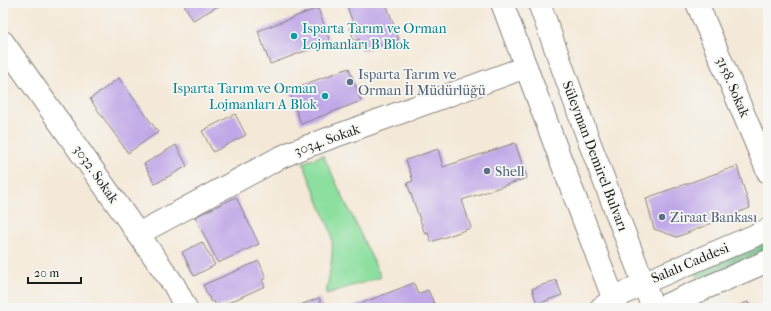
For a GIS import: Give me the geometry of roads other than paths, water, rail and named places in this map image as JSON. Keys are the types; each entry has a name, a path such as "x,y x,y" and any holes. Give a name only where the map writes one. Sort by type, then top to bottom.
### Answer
{"street":[{"path":"502,3 610,305"},
{"name":"Süleyman Demirel Bulvarı","path":"539,3 589,141 653,308"},
{"name":"3158. Sokak","path":"697,3 768,172"},
{"name":"3032. Sokak","path":"3,42 174,285 181,306"},
{"name":"3034. Sokak","path":"138,234 285,155 526,67"},
{"name":"Salalı Caddesi","path":"610,305 643,283 768,230"},
{"name":"Salalı Caddesi","path":"659,308 768,261"}],"place":[{"name":"Isparta Tarım ve Orman Lojmanları B Blok","path":"294,36"},
{"name":"Isparta Tarım ve Orman İl Müdürlüğü","path":"350,82"},
{"name":"Isparta Tarım ve Orman Lojmanları A Blok","path":"325,96"},
{"name":"Shell","path":"487,171"},
{"name":"Ziraat Bankası","path":"662,217"}]}
